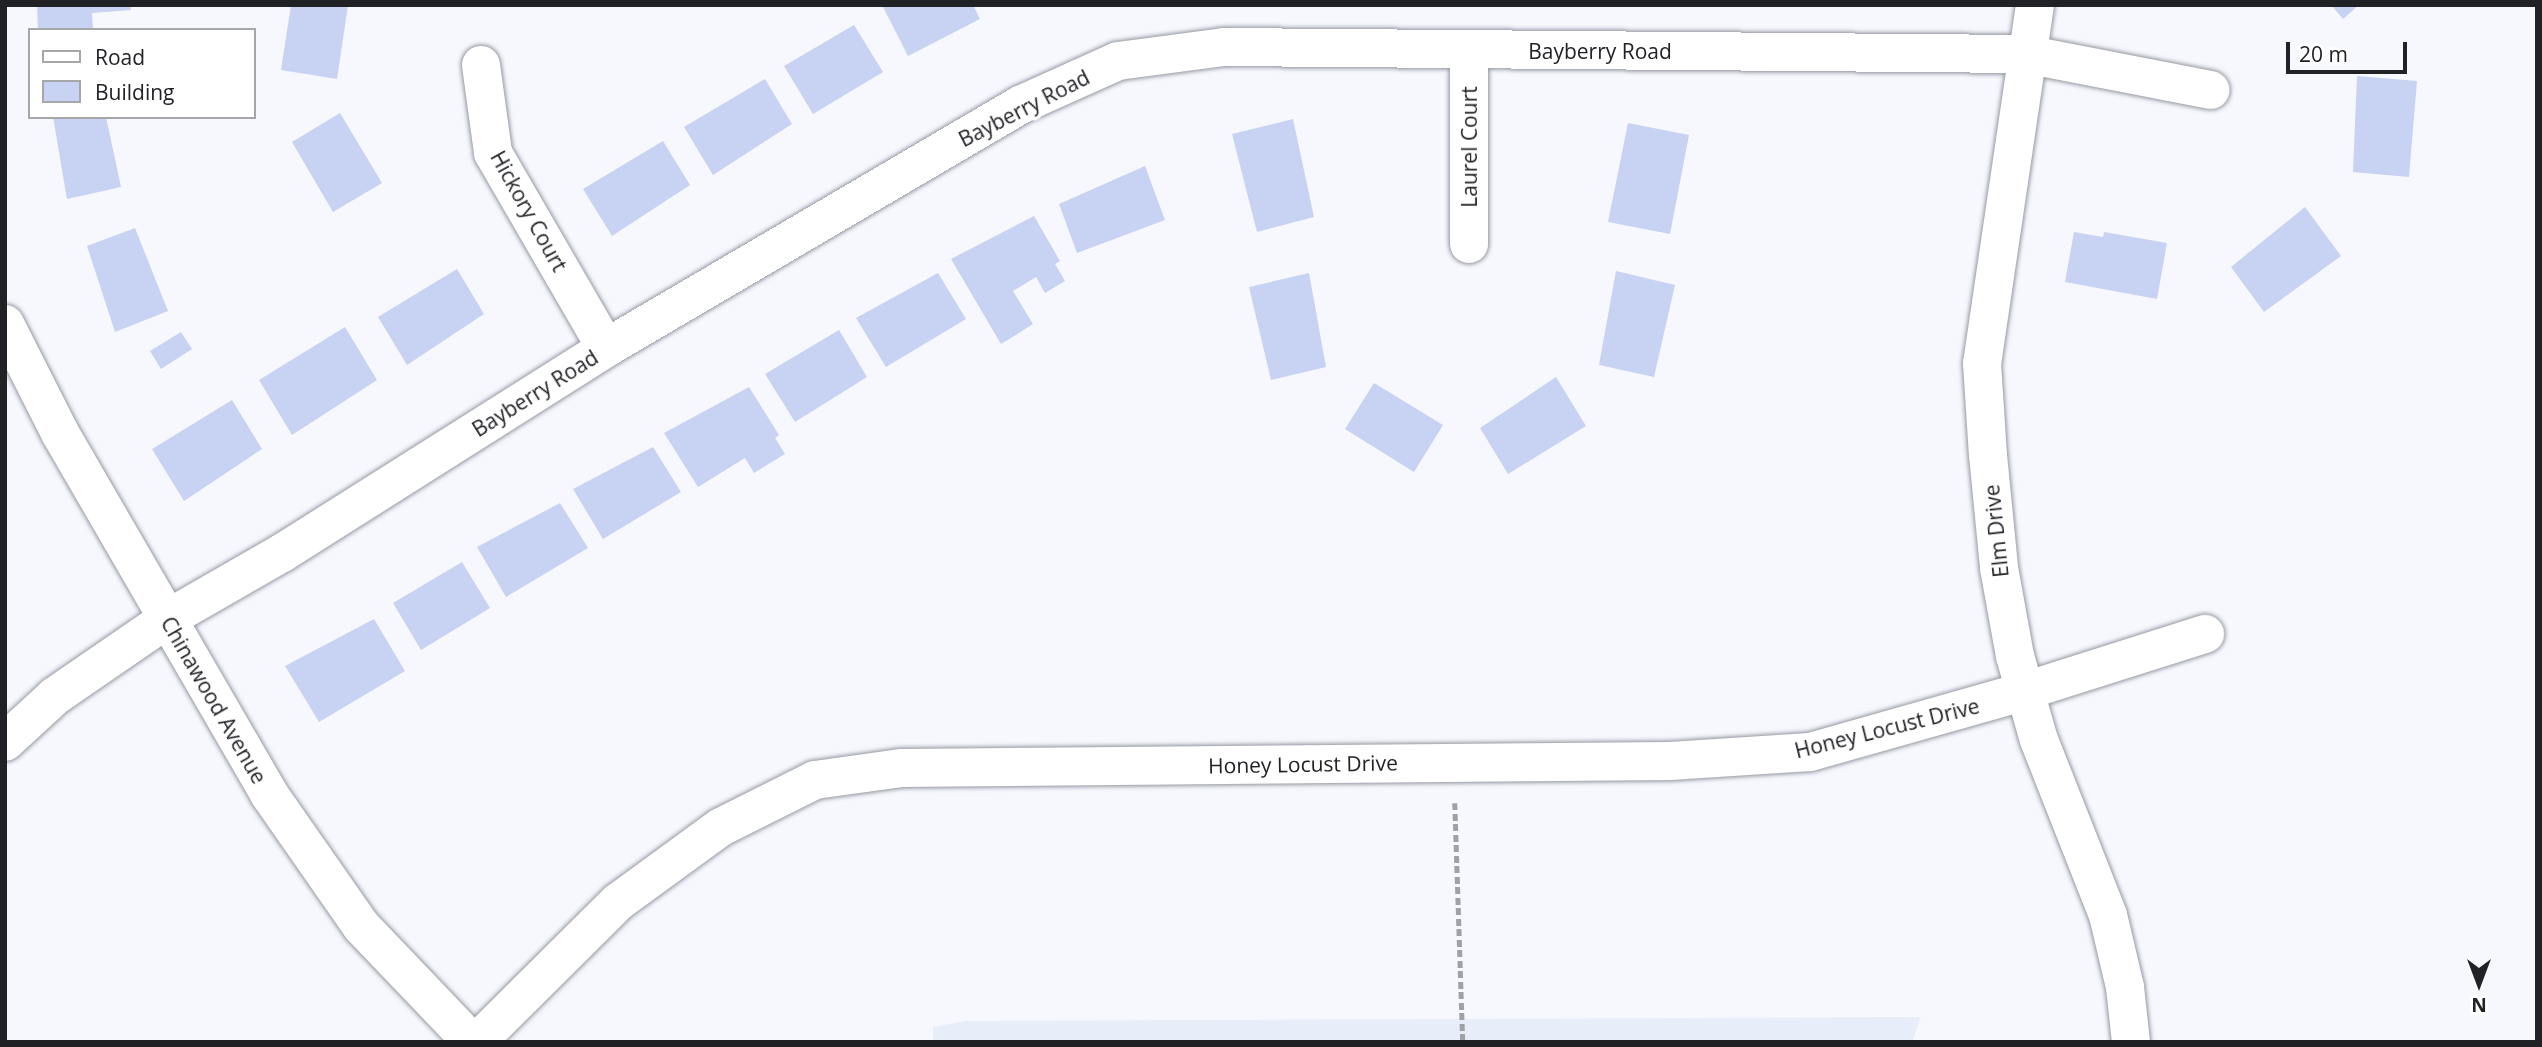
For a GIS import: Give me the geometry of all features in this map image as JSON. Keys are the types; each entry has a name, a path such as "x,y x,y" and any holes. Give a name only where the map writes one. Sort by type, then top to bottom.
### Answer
{"street":[{"name":"Elm Drive","path":"2035,5 2025,54 1982,363 1999,568 2025,691 2108,915 2125,987 2130,1042"},
{"name":"Bayberry Road","path":"5,742 55,696 167,620 282,553 606,348 1020,105 1118,61 1224,47 2025,54 2211,90"},
{"name":"Laurel Court","path":"1469,50 1469,244"},
{"name":"Hickory Court","path":"481,65 493,153 606,348"},
{"name":"Chinawood Avenue","path":"5,324 60,433 269,794 361,926 474,1042"},
{"name":"Honey Locust Drive","path":"474,1042 618,902 721,827 815,780 902,768 1670,761 1796,753 2025,691 2205,634"}],"path":[{"path":"1455,792 1463,1042"}],"shaded area":[{"path":"1921,1017 1912,1042 933,1042 933,1027 966,1021"}],"building":[{"path":"37,5 130,5 131,10 92,13 93,28 38,28"},
{"path":"291,5 348,5 337,79 281,70"},
{"path":"882,5 973,5 980,19 908,56"},
{"path":"2331,5 2359,5 2343,19"},
{"path":"854,25 883,72 813,114 784,66"},
{"path":"2357,76 2417,81 2409,177 2353,172"},
{"path":"765,79 792,124 713,175 684,127"},
{"path":"340,113 382,183 333,212 292,142"},
{"path":"53,119 106,119 121,187 67,199"},
{"path":"1293,119 1314,217 1257,232 1232,134"},
{"path":"1628,123 1689,135 1670,234 1608,222"},
{"path":"663,141 690,185 612,236 583,189"},
{"path":"1145,166 1165,220 1077,253 1059,204"},
{"path":"2305,207 2341,256 2264,312 2231,267"},
{"path":"1034,216 1060,261 1055,264 1065,281 1045,293 1036,277 1013,291 1033,324 1001,344 951,259"},
{"path":"135,228 168,311 115,332 87,246"},
{"path":"2074,232 2103,237 2104,232 2167,243 2157,299 2065,282"},
{"path":"457,269 484,314 407,365 378,317"},
{"path":"1616,271 1675,285 1654,377 1599,365"},
{"path":"938,273 966,319 886,367 856,318"},
{"path":"1309,273 1326,367 1271,380 1249,287"},
{"path":"345,327 377,380 292,435 259,380"},
{"path":"839,330 867,377 795,422 765,374"},
{"path":"181,332 192,349 161,369 150,351"},
{"path":"1556,377 1586,426 1508,474 1480,428"},
{"path":"1374,383 1443,425 1414,472 1345,429"},
{"path":"749,387 779,435 775,438 785,454 754,473 745,458 698,487 664,433"},
{"path":"232,400 262,449 184,501 152,449"},
{"path":"653,447 681,492 603,539 573,489"},
{"path":"560,503 588,548 506,597 477,547"},
{"path":"462,562 490,608 421,650 393,603"},
{"path":"374,619 405,671 319,722 285,666"}]}
